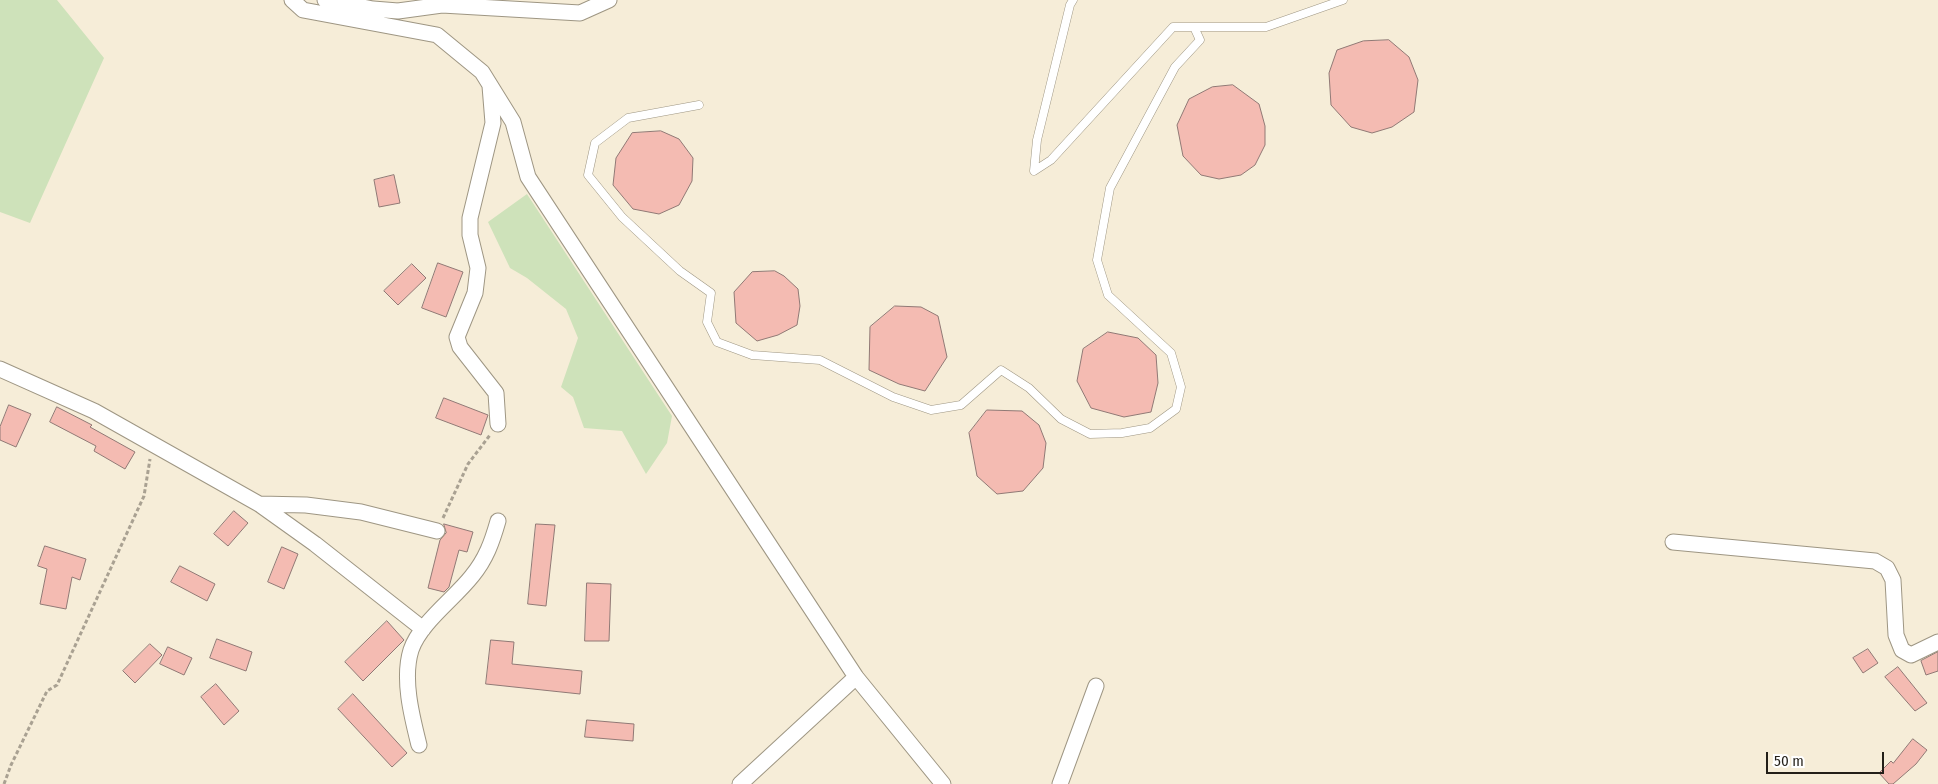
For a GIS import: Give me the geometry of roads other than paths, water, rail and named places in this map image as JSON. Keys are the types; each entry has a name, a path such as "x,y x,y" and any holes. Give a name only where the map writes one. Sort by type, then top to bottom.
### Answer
{"street":[{"path":"292,0 303,10 437,35 482,72 513,122 528,178 856,677 943,784"},
{"path":"325,0 373,9 398,11 442,5 580,13 610,0"},
{"path":"490,85 493,123 470,218 470,235 478,268 475,293 457,336 460,347 496,393 498,424"},
{"path":"0,369 94,412 153,443 259,504 315,544 422,629"},
{"path":"259,504 306,505 361,512 437,530"},
{"path":"419,745 412,714 408,676 411,650 422,629 473,576 488,554 498,521"},
{"path":"1673,542 1875,561 1887,568 1893,580 1896,635 1902,650 1912,655 1938,642"},
{"path":"740,784 856,677"},
{"path":"1060,784 1096,686"}],"lane":[{"path":"1073,0 1070,5 1037,140 1034,171 1051,160 1173,27 1266,27 1343,0"},
{"path":"699,105 628,118 595,143 588,175 622,217 680,271 711,293 708,322 717,342 752,355 820,360 893,397 931,410 961,405 1002,370 1029,388 1061,419 1090,434 1122,433 1150,428 1176,409 1181,387 1171,352 1108,295 1098,260 1110,188 1175,67 1200,40 1194,27"}]}
